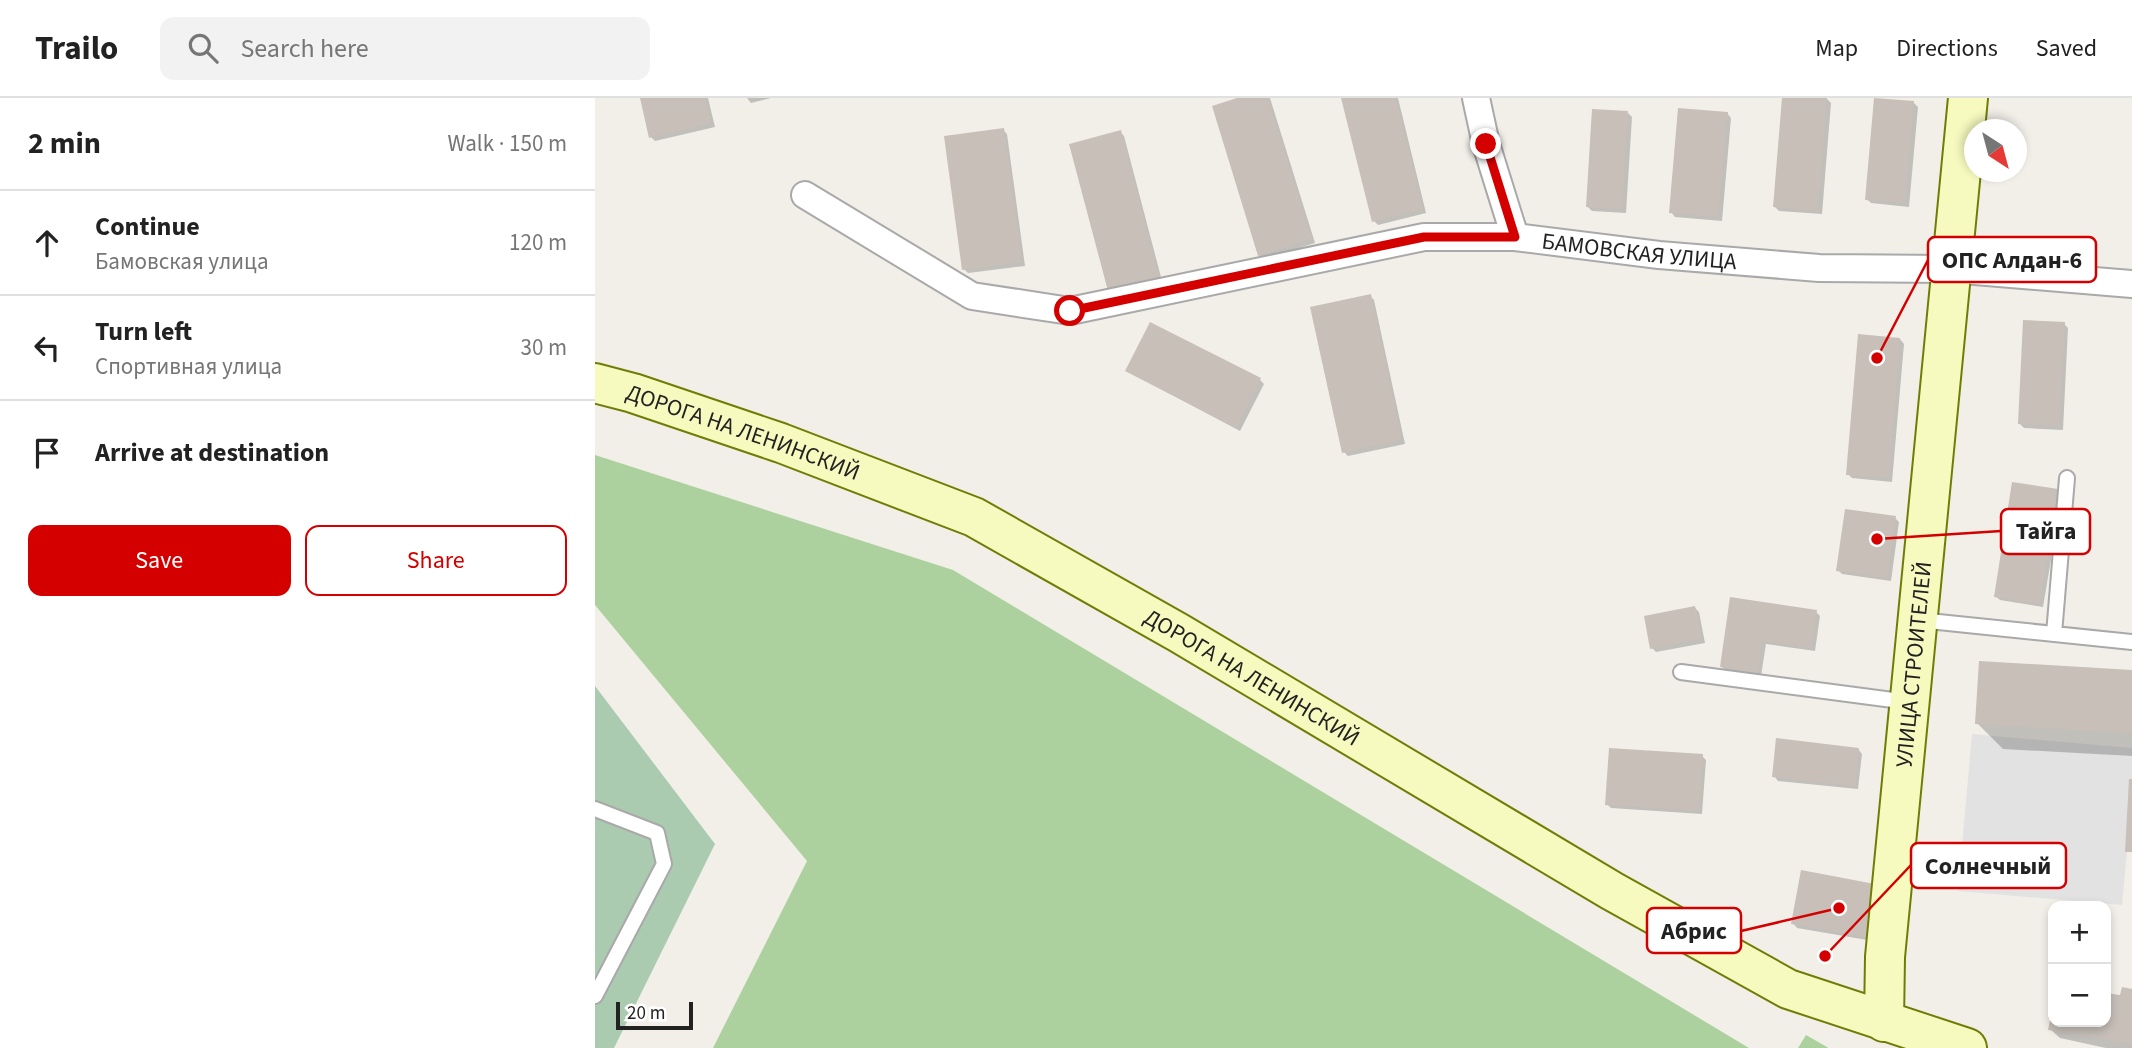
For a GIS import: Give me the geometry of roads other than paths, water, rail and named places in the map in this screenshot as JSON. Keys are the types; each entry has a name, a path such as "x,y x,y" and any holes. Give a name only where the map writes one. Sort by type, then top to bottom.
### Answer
{"street":[{"path":"1476,98 1486,144 1515,237"},
{"name":"УЛИЦА СТРОИТЕЛЕЙ","path":"1884,1022 1885,957 1968,98"},
{"name":"БАМОВСКАЯ УЛИЦА","path":"805,195 972,296 1070,311 1424,237 1515,237 1659,255 1819,268 1951,269 2132,284"},
{"name":"ДОРОГА НА ЛЕНИНСКИЙ","path":"595,383 633,393 781,443 974,517 1179,633 1612,891 1788,989 1967,1048"}],"lane":[{"path":"2054,634 2067,478"},
{"path":"1917,620 2132,642"},
{"path":"1681,672 1910,702"},
{"path":"595,809 657,833 664,864 595,996"}],"place":[{"name":"ОПС Алдан-6","path":"1877,358"},
{"name":"Тайга","path":"1877,539"},
{"name":"Абрис","path":"1839,908"},
{"name":"Солнечный","path":"1825,956"}]}
